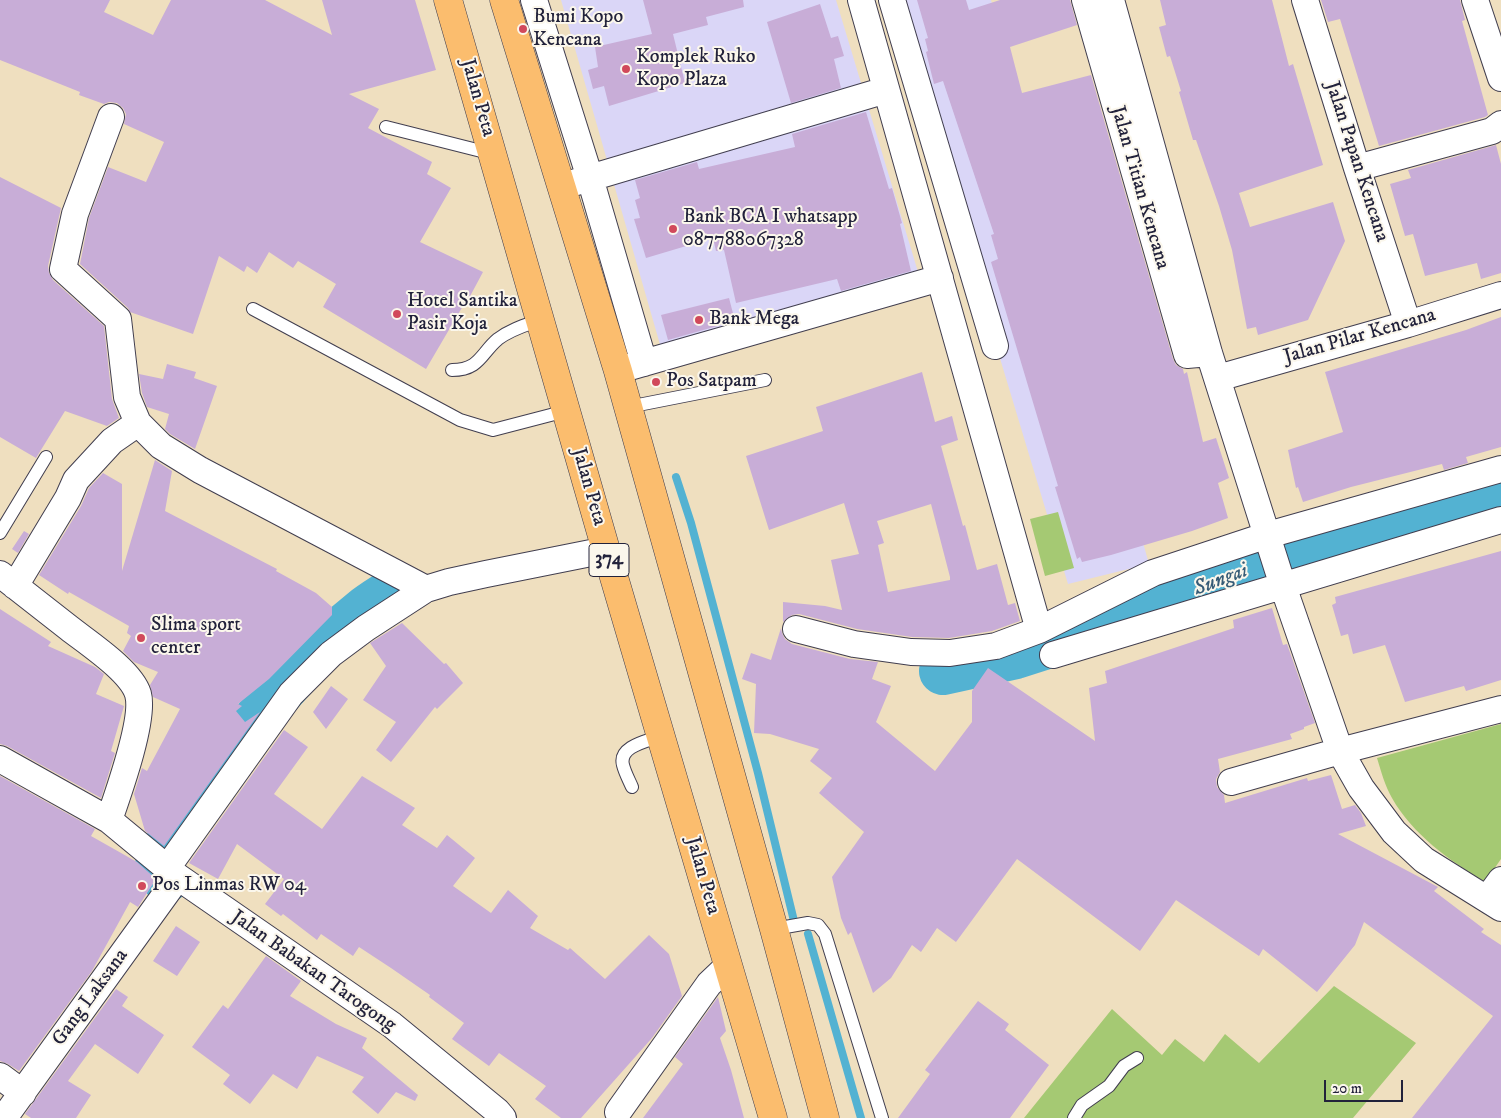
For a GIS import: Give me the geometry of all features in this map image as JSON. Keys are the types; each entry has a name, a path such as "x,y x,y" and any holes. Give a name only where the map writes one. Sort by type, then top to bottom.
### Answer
{"main road":[{"name":"Jalan Peta","path":"448,0 660,736 773,1118"},
{"path":"504,0 618,371 774,929 824,1118"}],"street":[{"path":"534,0 590,178 644,363"},
{"path":"861,0 1039,630"},
{"path":"892,0 995,346"},
{"name":"Jalan Titian Kencana","path":"1085,0 1135,131 1218,378 1275,560 1340,752 1361,788 1394,832 1424,860 1496,896"},
{"name":"Jalan Titian Kencana","path":"1111,0 1135,131"},
{"name":"Jalan Papan Kencana","path":"1305,0 1408,324"},
{"path":"1475,0 1501,78"},
{"path":"562,185 886,90"},
{"path":"111,117 75,214 63,269 118,319 127,396 138,422 161,446 200,470 426,589"},
{"path":"1357,168 1492,131 1501,124"},
{"path":"618,371 940,278"},
{"name":"Jalan Pilar Kencana","path":"1218,378 1408,324 1501,295"},
{"path":"109,820 123,780 135,734 138,694 131,680 112,662 8,580 68,498 76,480 112,441 138,422"},
{"path":"1053,655 1275,560 1501,469"},
{"path":"796,629 854,644 911,652 950,653 996,646 1039,630 1153,573 1275,560 1501,520"},
{"name":"Gang Laksana","path":"4,1118 23,1093 164,866 291,694 332,654 366,628 426,589 458,580 606,550"},
{"path":"1231,782 1501,709"},
{"name":"Jalan Babakan Tarogong","path":"0,759 109,820 164,866 392,1025 497,1111 503,1118"},
{"path":"618,1112 709,984 728,966"},
{"path":"0,1076 23,1093"}],"lane":[{"path":"386,127 493,154"},
{"path":"253,308 460,420 493,430 566,412"},
{"path":"452,370 463,370 474,364 485,355 497,340 516,328 540,320"},
{"path":"628,407 765,380"},
{"path":"0,534 46,456"},
{"path":"632,787 623,764 622,758 624,754 632,746 660,736"},
{"path":"774,929 808,923 818,925 825,934 882,1118"},
{"path":"1074,1118 1082,1105 1109,1086 1124,1066 1137,1058"}],"shaded area":[{"path":"561,0 836,0 918,272 663,355"},
{"path":"892,0 991,0 1149,564 1068,584"}],"green space":[{"path":"1058,512 1074,568 1045,576 1030,519"},
{"path":"1501,724 1501,859 1485,882 1445,856 1410,823 1400,811 1390,793 1377,758"},
{"path":"1334,986 1416,1043 1353,1118 1024,1118 1112,1009 1162,1055 1175,1039 1204,1062 1225,1034 1259,1063"}],"building":[{"path":"0,0 110,0 104,12 153,35 171,0 265,0 332,35 322,0 415,0 436,70 349,94 379,109 368,128 432,162 427,174 451,188 420,242 483,272 426,369 323,307 336,284 298,261 293,268 269,252 257,273 247,266 244,272 219,256 193,334 130,312 128,308 80,264 89,218 108,167 146,182 164,142 124,124 126,114 117,103 109,102 104,104 79,95 80,92 0,60"},
{"path":"643,0 743,0 744,7 706,17 708,25 673,34 685,83 609,106 604,86 593,89 588,70 598,67 595,47 652,34"},
{"path":"917,0 966,0 969,10 1000,0 1070,0 1077,25 1010,47 1022,93 1091,75 1173,359 1176,365 1183,369 1184,374 1187,372 1203,442 1216,438 1229,478 1218,483 1228,518 1192,531 1111,555 1082,562 1080,557 1077,559 1055,487 1058,486 991,262 998,259 991,235 994,234 943,81 934,84 926,52 928,51 925,39 928,38"},
{"path":"1160,0 1272,0 1289,66 1293,64 1323,165 1239,193 1250,227 1333,202 1345,241 1308,320 1258,335 1256,327 1247,329 1232,250 1196,140 1193,140 1179,92 1181,91 1170,56 1167,57 1159,27 1166,25"},
{"path":"1321,0 1460,0 1465,20 1462,21 1488,115 1379,146 1340,19 1328,22"},
{"path":"820,4 831,38 838,36 844,56 834,59 841,88 791,103 767,22"},
{"path":"866,112 889,189 892,188 902,223 900,224 911,271 841,291 837,279 736,303 724,250 716,251 713,238 646,258 634,219 640,218 635,200 640,198 635,180 697,162 699,169 795,147 792,134"},
{"path":"1496,145 1501,164 1501,273 1481,279 1477,263 1425,276 1413,234 1405,236 1390,184 1411,178 1408,170"},
{"path":"0,177 61,208 48,266 49,273 53,280 104,326 112,399 119,418 107,426 65,411 36,458 0,437"},
{"name":"Bank Mega","path":"729,298 735,321 668,340 661,315"},
{"path":"1501,317 1501,447 1466,457 1468,463 1444,470 1442,464 1351,487 1303,502 1298,487 1296,488 1288,450 1343,432 1325,372 1466,330"},
{"path":"167,364 196,372 194,378 217,386 195,449 165,429 169,414 147,407 142,393 139,374 163,379"},
{"path":"922,372 935,422 952,416 958,440 941,446 977,570 997,564 1008,605 1015,603 1020,621 992,631 949,638 912,637 857,629 799,614 792,615 783,622 783,602 825,606 842,610 831,560 859,554 844,503 769,530 746,456 823,431 816,407","holes":["931,504 950,580 888,592 878,545 884,543 877,521"]},
{"path":"155,460 172,471 165,511 277,569 276,571 316,593 332,607 332,615 269,679 238,704 242,706 236,711 245,722 260,712 164,846 145,831 134,794 142,768 147,771 180,709 153,697 150,685 158,672 134,662 123,651 131,636 127,633 129,626 69,592 68,594 39,575 81,506 89,488 103,473 122,484 122,571"},
{"path":"24,531 29,534 18,553 12,549"},
{"path":"1501,551 1501,680 1466,691 1464,686 1405,702 1385,645 1353,654 1348,634 1341,636 1332,605 1336,603 1335,597"},
{"path":"1272,608 1283,645 1287,644 1315,723 1290,734 1292,739 1218,759 1220,772 1216,779 1217,787 1224,795 1225,803 1307,778 1308,781 1331,775 1342,809 1355,805 1361,813 1366,826 1338,834 1438,887 1434,891 1484,929 1481,932 1501,945 1501,1118 1412,1118 1493,1016 1364,922 1355,945 1317,992 1263,949 1259,956 1176,900 1140,951 1017,859 956,942 937,928 921,952 912,945 891,978 873,993 851,932 848,935 841,918 832,877 864,832 819,793 832,778 810,761 819,749 770,734 754,733 756,684 742,679 751,653 771,660 781,628 785,639 792,644 850,659 878,662 872,679 891,686 876,722 935,771 972,722 972,691 988,668 1095,741 1089,688 1107,683 1105,671 1234,628 1233,620"},
{"path":"0,609 51,642 48,646 95,667 104,674 96,694 124,706 111,751 115,753 101,798 7,746 0,744"},
{"path":"402,623 444,664 446,663 463,683 437,709 435,707 391,762 376,750 396,722 363,700 386,666 370,643"},
{"path":"331,686 348,699 326,729 313,712"},
{"path":"284,730 308,747 274,794 322,829 362,776 415,808 402,825 437,848 447,835 475,858 453,886 491,913 508,890 538,916 530,928 568,950 570,948 605,979 649,935 669,954 682,996 652,1038 581,1118 561,1118 535,1099 546,1086 499,1053 489,1066 452,1039 464,1023 429,997 430,995 391,968 359,947 353,956 321,934 317,940 283,914 281,916 265,904 284,879 237,844 218,879 189,863"},
{"path":"0,776 95,829 91,836 137,862 156,879 138,907 130,902 92,971 19,1071 0,1061"},
{"path":"176,926 200,942 177,976 153,961"},
{"path":"266,956 301,981 290,996 336,1024 367,1038 362,1048 418,1095 415,1101 396,1092 378,1114 352,1092 364,1077 317,1056 297,1089 273,1074 250,1104 223,1084 230,1075 192,1047 223,1005 228,1009"},
{"path":"116,989 128,997 122,1006 164,1035 138,1074 95,1044 68,1081 91,1095 76,1118 31,1118 25,1114"},
{"path":"718,997 726,1031 720,1038 744,1118 643,1118 683,1064 675,1057"},
{"path":"978,1001 1009,1024 1005,1030 1049,1065 1010,1118 898,1118 930,1074 925,1070"}],"waterway":[{"path":"676,477 691,523 758,773 794,921"},
{"name":"Sungai","path":"943,671 1016,655 1094,630 1321,542 1501,494"},
{"path":"166,879 159,865 171,841 199,796 248,730 283,688 321,648 363,612 398,588"},
{"path":"808,934 861,1118"}],"place":[{"name":"Bumi Kopo Kencana","path":"523,29"},
{"name":"Komplek Ruko Kopo Plaza","path":"626,69"},
{"name":"Bank BCA I whatsapp 087788067328","path":"673,229"},
{"name":"Hotel Santika Pasir Koja","path":"397,314"},
{"name":"Bank Mega","path":"699,320"},
{"name":"Pos Satpam","path":"656,382"},
{"name":"Slima sport center","path":"141,638"},
{"name":"Pos Linmas RW 04","path":"142,886"}]}
